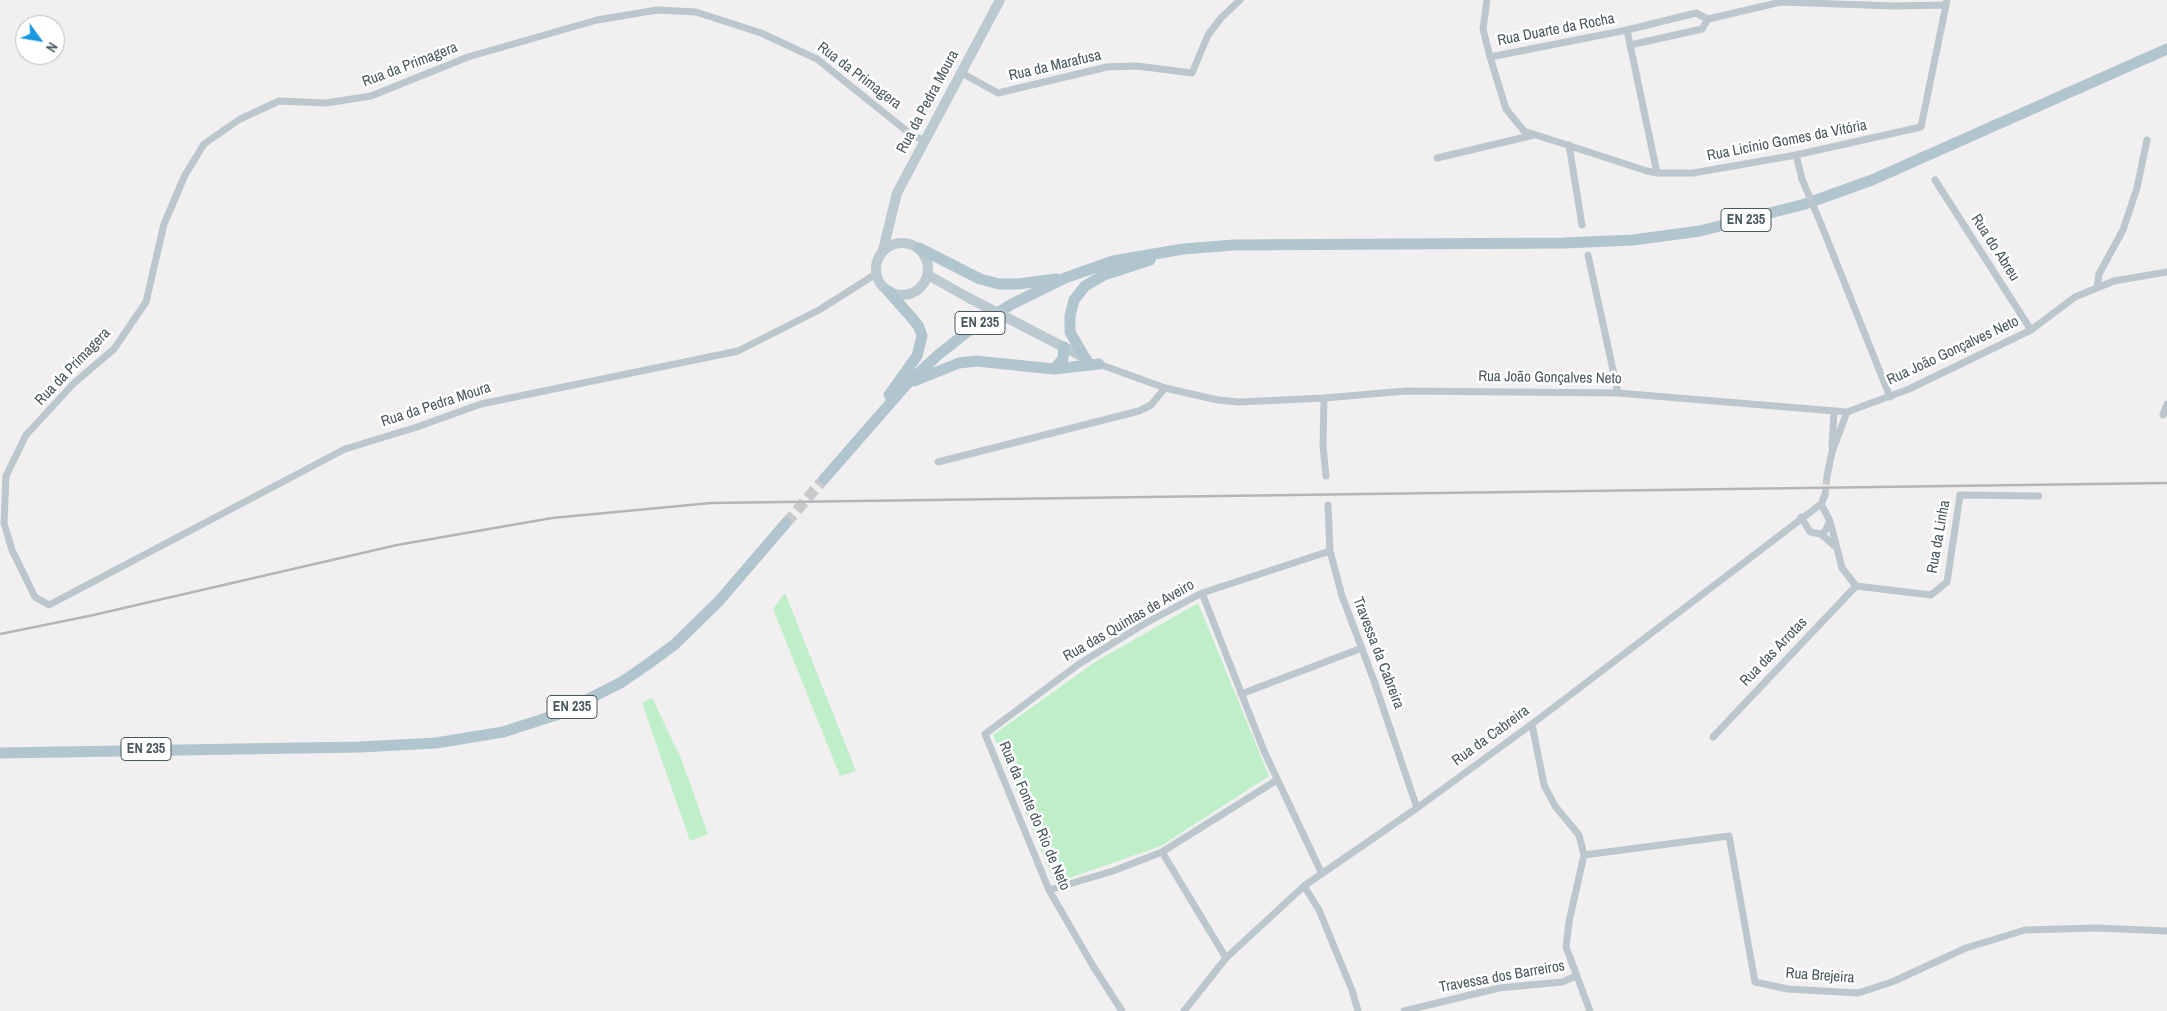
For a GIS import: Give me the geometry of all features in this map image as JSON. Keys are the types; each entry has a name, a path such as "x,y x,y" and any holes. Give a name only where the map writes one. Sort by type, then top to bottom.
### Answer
{"main road":[{"name":"EN 235","path":"824,479 869,425 907,384 938,355 971,329 1012,304 1065,278 1113,261 1183,249 1263,245 1564,243 1633,240 1700,230 1766,216 1872,180 2167,49"},
{"path":"919,248 980,279 999,284 1018,284 1065,278"},
{"path":"1085,358 1070,332 1070,316 1074,300 1085,286 1104,275 1183,249"},
{"path":"869,425 918,356 921,345 922,336 919,327 888,291"},
{"path":"1054,369 1063,359 1061,346 1070,332"},
{"path":"907,384 945,368 968,362 990,362 1054,369 1098,364"},
{"name":"EN 235","path":"0,753 360,747 436,743 504,732 567,710 622,682 674,645 719,601 786,523"}],"street":[{"name":"Rua da Pedra Moura","path":"883,250 897,194 960,72 1000,0"},
{"name":"Rua da Marafusa","path":"960,72 998,93 1107,67 1137,66 1192,72 1208,35 1221,18 1240,0"},
{"name":"Rua Licínio Gomes da Vitória","path":"1487,0 1482,29 1506,109 1524,131 1657,173 1693,173 1796,155 1921,126 1946,2"},
{"path":"1630,45 1702,29 1708,19 1781,2 1894,6 1946,2"},
{"name":"Rua da Primagera","path":"49,605 35,597 12,550 2,521 6,476 26,435 74,383 114,349 146,302 164,224 185,175 204,144 240,119 279,101 326,103 372,96 468,57 597,20 657,10 696,12 762,33 817,59 913,136 924,140"},
{"name":"Rua Duarte da Rocha","path":"1490,57 1627,30 1696,13 1708,19"},
{"path":"1627,30 1657,173"},
{"path":"1437,158 1526,136 1538,135"},
{"path":"2096,288 2099,274 2127,219 2137,188 2147,140"},
{"path":"1569,146 1582,224"},
{"path":"1796,155 1802,179 1890,397"},
{"name":"Rua do Abreu","path":"1935,180 2031,330"},
{"path":"889,221 896,236 902,242"},
{"path":"902,242 911,243 919,248 927,260 928,275 919,289 912,293 895,294 888,291 878,281 876,274 878,257 883,250 895,243 902,242"},
{"path":"1588,255 1618,393"},
{"name":"Rua João Gonçalves Neto","path":"928,275 1021,326 1098,364 1165,388 1218,400 1239,402 1324,398 1406,391 1618,393 1847,412 1890,397 2031,330 2075,297 2114,281 2167,272"},
{"name":"Rua da Pedra Moura","path":"49,605 345,450 480,404 738,351 819,310 876,274"},
{"path":"938,462 1139,411 1151,406 1165,388"},
{"path":"1324,398 1323,446 1326,476"},
{"path":"2163,415 2167,404"},
{"path":"1832,452 1834,412"},
{"path":"1827,476 1832,452 1847,412"},
{"path":"1825,495 1821,504 1830,521 1842,568 1856,586"},
{"name":"Rua da Linha","path":"1856,586 1930,595 1947,582 1960,495 2039,496"},
{"name":"Rua da Cabreira","path":"1184,1011 1226,958 1304,886 1417,808 1532,724 1800,517 1821,504"},
{"name":"Travessa da Cabreira","path":"1328,506 1330,551 1342,596 1362,648 1417,808"},
{"path":"1800,517 1810,532 1821,534 1836,547"},
{"path":"1821,534 1829,526 1830,521"},
{"name":"Rua das Quintas de Aveiro","path":"985,734 1079,664 1144,624 1202,593 1330,551"},
{"name":"Rua das Arrotas","path":"1713,737 1856,586"},
{"path":"1202,593 1240,694 1277,780 1322,874"},
{"path":"1240,694 1362,648"},
{"path":"1532,724 1544,785 1555,806 1579,835 1584,855 1569,922 1566,947 1590,1011"},
{"name":"Rua da Fonte do Rio de Neto","path":"985,734 1048,890 1122,1011"},
{"path":"1048,890 1113,870 1162,852 1277,780"},
{"name":"Rua Brejeira","path":"1584,855 1729,836 1755,982 1788,989 1858,993 1892,982 1966,948 2025,930 2096,928 2167,932"},
{"path":"1162,852 1226,958"},
{"path":"1304,886 1319,910 1352,990 1358,1011"},
{"name":"Travessa dos Barreiros","path":"1404,1011 1431,1007 1499,988 1562,982 1576,976"}],"green space":[{"path":"785,593 856,771 840,776 773,609"},
{"path":"1198,603 1269,776 1161,846 1055,883 993,735 1095,662"},
{"path":"652,698 681,758 708,834 690,841 642,703"}],"tunnel":[{"path":"1825,495 1827,476"},
{"path":"786,523 824,479"}],"railway":[{"path":"0,634 89,616 397,545 552,518 711,503 2167,483"}]}
